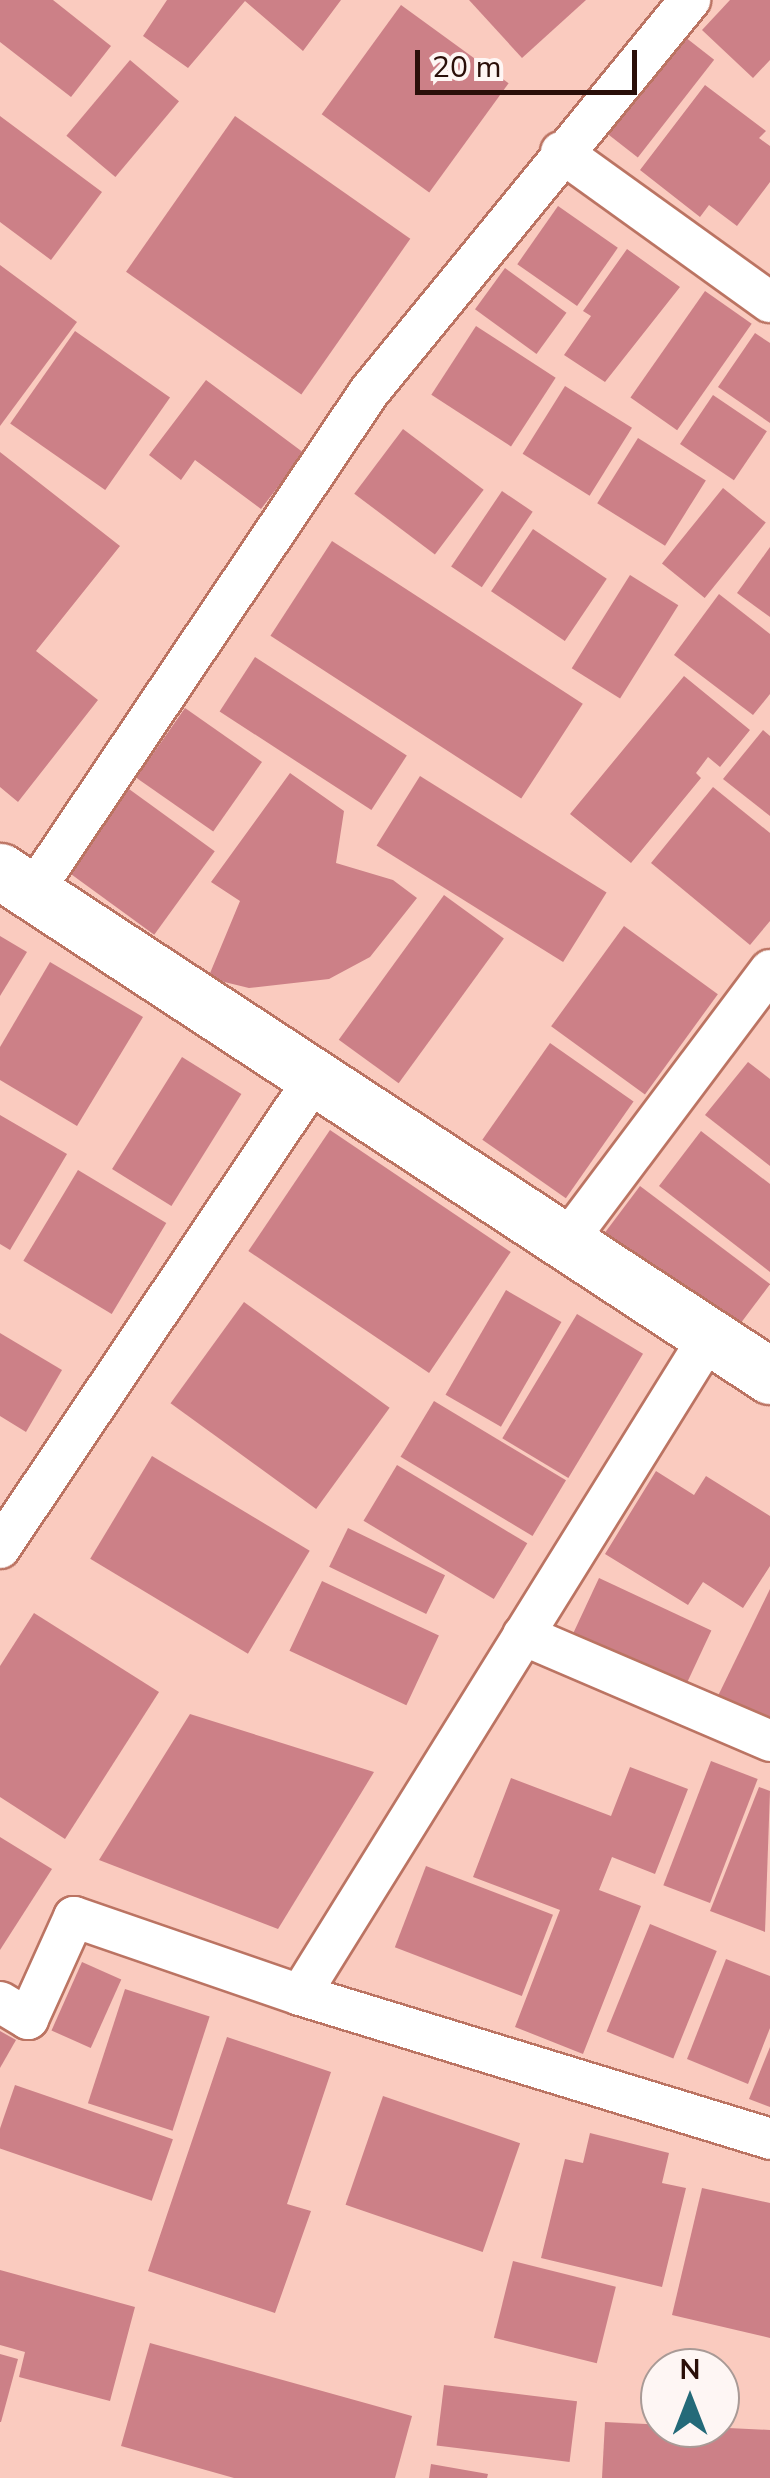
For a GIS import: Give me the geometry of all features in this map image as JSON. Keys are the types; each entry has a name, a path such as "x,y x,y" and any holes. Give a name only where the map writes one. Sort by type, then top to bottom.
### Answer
{"street":[{"path":"16,882 317,1075 770,1376"}],"lane":[{"path":"16,882 369,392 561,152 690,0"},
{"path":"561,152 770,302"},
{"path":"566,1242 770,970"},
{"path":"0,1548 317,1075"},
{"path":"300,1995 709,1337"},
{"path":"523,1635 770,1741"},
{"path":"0,2002 28,2018 74,1918 300,1995 770,2139"}],"building":[{"path":"0,0 53,0 111,46 71,97 0,42"},
{"path":"167,0 341,0 303,51 245,1 188,68 143,36"},
{"path":"469,0 586,0 522,58"},
{"path":"730,0 770,0 770,60 753,78 702,30"},
{"path":"401,5 509,83 429,192 322,114"},
{"path":"685,37 714,60 638,157 609,135"},
{"path":"130,60 179,101 115,177 66,136"},
{"path":"705,85 766,131 759,138 770,146 770,182 737,226 709,205 700,217 640,170"},
{"path":"0,116 102,192 51,260 0,222"},
{"path":"235,116 410,239 301,394 126,272"},
{"path":"558,206 618,248 577,306 517,264"},
{"path":"627,249 680,287 605,382 564,355 591,316 583,311"},
{"path":"0,265 77,322 0,426"},
{"path":"505,268 566,313 537,354 475,309"},
{"path":"705,291 752,324 677,430 630,397"},
{"path":"476,326 556,378 511,447 431,395"},
{"path":"75,331 170,398 105,490 10,424"},
{"path":"755,333 770,343 770,423 718,387"},
{"path":"206,380 304,453 261,509 195,460 181,480 149,455"},
{"path":"565,386 632,428 590,496 523,454"},
{"path":"713,395 767,431 734,480 680,444"},
{"path":"403,429 484,490 435,554 354,494"},
{"path":"638,438 706,480 665,546 597,503"},
{"path":"0,452 120,546 36,651 98,700 18,802 0,787"},
{"path":"723,488 766,523 705,598 662,563"},
{"path":"502,491 533,512 482,587 451,566"},
{"path":"533,529 607,579 565,641 491,591"},
{"path":"332,541 583,704 521,799 270,636"},
{"path":"770,547 770,617 737,593"},
{"path":"630,575 678,605 620,698 572,668"},
{"path":"719,594 770,634 770,694 753,715 674,655"},
{"path":"255,657 407,756 371,810 220,712"},
{"path":"684,676 750,730 720,767 708,757 696,773 701,778 631,863 570,814"},
{"path":"185,708 262,762 213,832 136,778"},
{"path":"763,730 770,736 770,816 723,779"},
{"path":"290,773 344,811 336,863 393,880 417,898 370,957 329,979 249,988 208,978 240,901 211,882"},
{"path":"420,776 607,893 563,962 377,846"},
{"path":"713,787 770,833 770,921 750,945 651,863"},
{"path":"129,789 215,851 154,935 68,872"},
{"path":"444,895 504,938 399,1083 339,1040"},
{"path":"624,926 718,994 645,1095 551,1026"},
{"path":"0,936 27,952 0,996"},
{"path":"50,962 143,1017 77,1126 0,1080 0,1047"},
{"path":"550,1043 634,1102 566,1198 482,1140"},
{"path":"182,1057 241,1094 171,1206 112,1169"},
{"path":"748,1062 770,1079 770,1166 705,1115"},
{"path":"0,1115 67,1154 10,1250 0,1244"},
{"path":"330,1130 511,1252 429,1373 248,1251"},
{"path":"701,1131 770,1184 770,1272 659,1186"},
{"path":"78,1170 166,1223 112,1314 23,1261"},
{"path":"640,1186 770,1284 734,1332 604,1234"},
{"path":"506,1290 561,1322 501,1427 445,1395"},
{"path":"244,1302 390,1408 316,1509 171,1403"},
{"path":"577,1314 643,1354 568,1478 502,1438"},
{"path":"0,1333 62,1370 26,1432 0,1416"},
{"path":"434,1401 566,1480 533,1536 401,1457"},
{"path":"152,1456 310,1551 248,1654 90,1559"},
{"path":"397,1465 527,1543 494,1599 364,1521"},
{"path":"656,1471 694,1495 706,1476 770,1516 770,1566 743,1608 703,1582 688,1605 605,1554"},
{"path":"348,1528 445,1575 426,1614 329,1567"},
{"path":"599,1578 711,1630 684,1688 572,1636"},
{"path":"322,1581 439,1636 406,1705 289,1651"},
{"path":"770,1589 770,1726 716,1700"},
{"path":"34,1613 159,1692 65,1839 0,1797 0,1666"},
{"path":"190,1714 374,1772 278,1929 99,1860"},
{"path":"711,1761 758,1779 710,1903 663,1885"},
{"path":"630,1767 688,1789 655,1874 612,1857 599,1890 641,1906 583,2054 515,2027 560,1910 473,1877 511,1778 611,1816"},
{"path":"759,1787 770,1791 765,1932 710,1911"},
{"path":"0,1837 52,1869 0,1950"},
{"path":"426,1866 553,1915 522,1996 395,1947"},
{"path":"650,1924 717,1951 673,2059 607,2032"},
{"path":"726,1959 770,1976 770,2028 748,2084 687,2059"},
{"path":"82,1962 121,1979 91,2048 51,2031"},
{"path":"125,1989 210,2017 173,2131 88,2103"},
{"path":"0,2031 16,2040 0,2068"},
{"path":"227,2037 331,2072 287,2204 311,2211 275,2313 148,2271"},
{"path":"770,2047 770,2107 749,2099"},
{"path":"15,2085 173,2139 152,2201 0,2149 0,2129"},
{"path":"383,2096 520,2143 483,2252 346,2205"},
{"path":"590,2133 669,2153 662,2183 686,2188 662,2287 541,2258 565,2159 583,2163"},
{"path":"702,2188 770,2203 770,2338 672,2315"},
{"path":"513,2261 616,2287 597,2363 494,2338"},
{"path":"0,2270 135,2307 110,2401 19,2377 25,2352 0,2345"},
{"path":"150,2343 412,2416 395,2478 234,2478 121,2446"},
{"path":"0,2354 18,2359 1,2422 0,2422"},
{"path":"444,2385 577,2401 570,2462 437,2446"},
{"path":"605,2422 640,2424 640,2448 740,2448 740,2429 770,2430 770,2478 602,2478"},
{"path":"431,2464 488,2474 487,2478 429,2478"}]}
